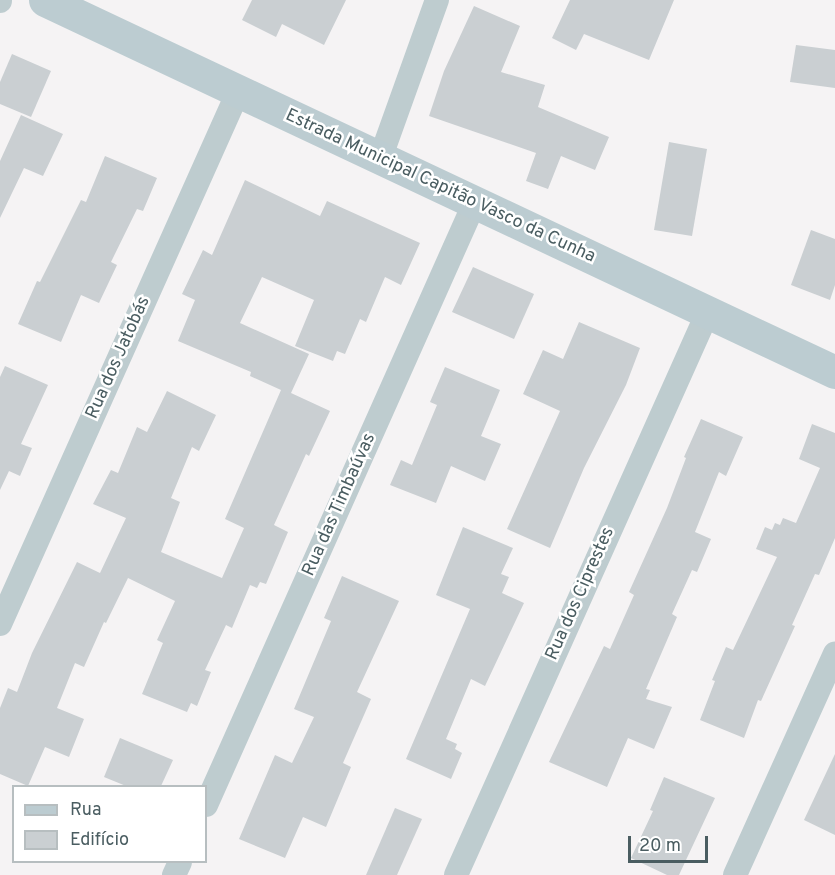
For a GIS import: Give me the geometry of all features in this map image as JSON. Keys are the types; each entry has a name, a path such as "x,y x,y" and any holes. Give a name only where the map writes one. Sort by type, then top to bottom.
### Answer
{"main road":[{"name":"Estrada Municipal Capitão Vasco da Cunha","path":"45,0 707,314 835,372"}],"street":[{"path":"380,159 437,0"},
{"name":"Rua dos Jatobás","path":"0,624 238,92"},
{"name":"Rua das Timbaúvas","path":"207,803 474,204"},
{"name":"Rua dos Ciprestes","path":"456,875 707,314"},
{"path":"735,875 835,654"}],"building":[{"path":"252,0 346,0 324,45 282,24 276,37 242,20"},
{"path":"570,0 674,0 649,60 584,34 576,50 552,38"},
{"path":"474,6 520,26 501,72 545,85 538,107 609,137 595,170 561,156 548,189 526,181 536,153 429,116 444,71"},
{"path":"796,45 835,50 835,88 790,82"},
{"path":"12,54 51,71 31,117 0,104 0,82"},
{"path":"21,115 63,134 43,176 24,168 0,218 0,161"},
{"path":"669,142 707,149 692,236 654,230"},
{"path":"105,156 157,178 143,211 137,209 111,262 117,265 99,303 81,295 61,342 18,324 37,281 40,282 81,200 86,202"},
{"path":"245,180 320,216 327,201 420,243 401,285 385,277 366,322 360,319 345,354 337,351 333,361 295,346 314,300 262,277 240,323 309,354 291,393 330,411 309,456 306,454 274,525 288,532 266,584 260,582 257,588 250,585 232,628 226,625 205,670 211,672 197,706 191,703 187,712 142,694 163,643 157,640 175,601 128,578 106,623 104,622 84,667 75,663 57,708 84,719 69,757 45,747 28,785 26,785 0,774 0,708 8,688 17,692 32,653 77,562 100,573 126,518 93,504 111,470 118,473 137,427 147,432 167,391 216,415 199,451 192,447 171,498 180,502 161,552 222,578 244,528 225,519 281,390 250,376 251,372 178,341 195,300 182,294 203,250 212,255"},
{"path":"811,230 835,239 835,285 830,300 791,285"},
{"path":"473,267 534,294 514,339 452,312"},
{"path":"579,322 640,348 626,385 584,468 550,548 507,529 560,411 523,394 543,350 563,359"},
{"path":"5,366 48,385 21,444 32,448 20,476 9,471 0,490 0,377"},
{"path":"445,367 500,390 481,436 501,444 485,481 451,466 436,503 390,485 401,460 412,465 437,405 430,402"},
{"path":"701,419 743,437 726,476 719,472 695,532 711,539 697,572 692,570 672,614 677,617 646,689 650,690 646,699 672,707 654,749 628,738 607,787 549,762 604,646 610,649 634,595 629,592 667,508 686,458 684,457"},
{"path":"812,424 835,433 835,538 819,575 815,574 792,625 795,626 761,701 758,700 744,738 700,720 715,681 712,680 726,647 733,650 777,557 756,549 765,527 772,530 775,523 780,525 783,518 796,523 820,468 799,459"},
{"path":"463,527 513,548 501,574 509,577 502,593 524,603 485,686 471,679 446,739 457,744 455,749 462,753 451,779 406,759 470,609 436,595"},
{"path":"342,576 399,601 357,692 371,699 343,763 351,767 326,827 303,817 285,858 239,839 275,755 292,763 314,717 294,709 331,621 324,618"},
{"path":"120,738 173,760 161,785 124,785 104,777"},
{"path":"835,754 835,835 804,820"},
{"path":"664,777 715,798 679,875 667,875 631,858 653,811 650,810"},
{"path":"395,808 422,819 397,875 366,875"}]}
